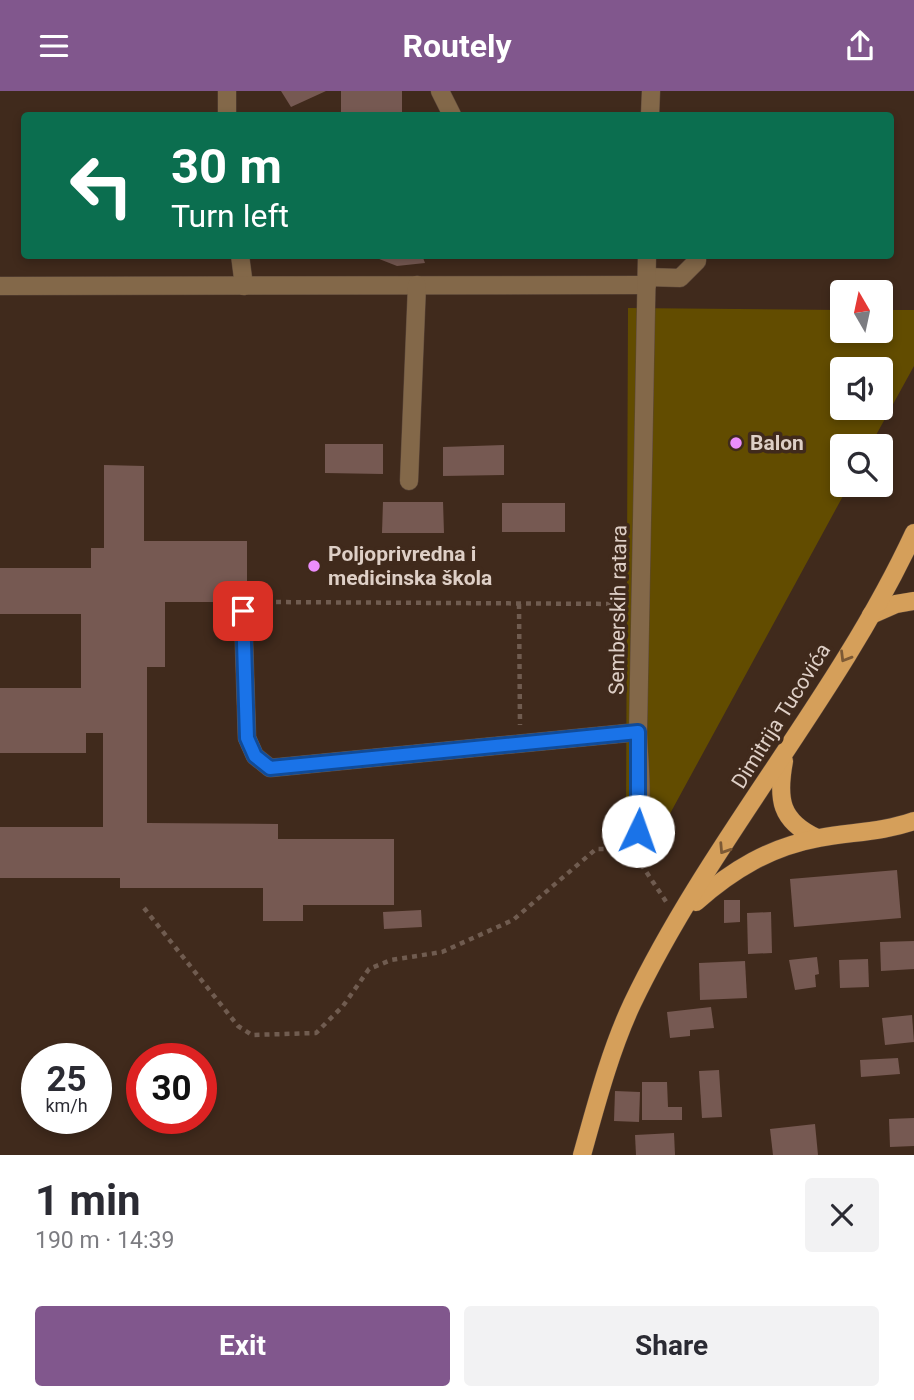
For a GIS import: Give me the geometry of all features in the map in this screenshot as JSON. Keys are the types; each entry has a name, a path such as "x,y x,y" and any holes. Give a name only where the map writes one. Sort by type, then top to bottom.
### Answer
{"main road":[{"name":"Dimitrija Tucovića","path":"582,1155 600,1091 632,1005 678,919 786,754 871,615 914,533"},
{"path":"871,615 896,604 914,601"},
{"path":"786,754 781,778 784,809 789,821 817,838"},
{"name":"Dimitrija Tucovića","path":"678,919 723,878 752,859 817,838 892,829 914,821"},
{"name":"Dimitrija Tucovića","path":"892,829 914,834"}],"street":[{"path":"227,91 227,112"},
{"path":"440,91 450,112"},
{"path":"650,91 650,112"},
{"path":"241,259 244,286"},
{"name":"Semberskih ratara","path":"630,848 638,831 648,259"},
{"path":"0,286 417,285 647,281 680,278 697,259"},
{"path":"409,481 417,285"},
{"path":"243,611 247,738 255,756 270,768 638,732"}],"path":[{"path":"266,602 641,604"},
{"path":"519,604 520,744"},
{"path":"144,908 238,1026 252,1035 316,1033 343,1006 369,969 391,960 442,952 472,941 513,920 596,849 630,848 678,919"}],"shaded area":[{"path":"628,308 830,310 830,343 893,343 893,310 914,310 914,366 893,404 893,357 830,357 830,420 884,420 877,434 830,434 830,497 842,497 660,832 626,824"}],"building":[{"path":"281,91 326,91 291,107"},
{"path":"341,91 402,91 402,112 341,112"},
{"path":"379,259 424,259 425,263 397,266"},
{"path":"325,444 383,444 383,474 325,473"},
{"path":"504,445 504,475 443,476 443,447"},
{"path":"104,465 144,466 144,541 247,541 247,602 165,602 165,667 147,667 147,823 278,824 278,839 394,839 394,905 303,905 303,921 263,921 263,888 120,888 120,878 0,878 0,827 103,827 103,733 86,733 86,753 0,753 0,688 81,688 81,614 0,614 0,568 91,568 91,548 104,548"},
{"path":"383,502 443,502 444,533 382,533"},
{"path":"502,503 565,503 565,532 502,532"},
{"path":"897,870 901,918 794,927 790,879"},
{"path":"724,900 740,900 740,922 724,923"},
{"path":"421,910 422,927 384,929 383,912"},
{"path":"771,912 772,953 748,954 747,913"},
{"path":"914,941 914,969 881,971 880,942"},
{"path":"817,957 819,974 815,975 816,987 795,990 789,960"},
{"path":"868,959 869,987 840,988 839,960"},
{"path":"745,961 747,998 700,1000 699,963"},
{"path":"711,1007 714,1028 690,1030 690,1036 670,1038 667,1012"},
{"path":"912,1015 914,1042 885,1045 882,1018"},
{"path":"898,1058 900,1074 861,1077 860,1060"},
{"path":"719,1070 722,1117 702,1118 699,1071"},
{"path":"642,1082 667,1082 668,1107 682,1107 682,1120 642,1120"},
{"path":"615,1091 640,1092 639,1122 614,1121"},
{"path":"914,1118 914,1146 890,1147 889,1119"},
{"path":"815,1124 818,1155 773,1155 770,1129"},
{"path":"674,1133 675,1155 636,1155 635,1135"}],"place":[{"name":"Balon","path":"736,443"},
{"name":"Poljoprivredna i medicinska škola","path":"314,566"}],"route":[{"path":"243,611 244,719 247,738 255,756 270,768 638,732 638,831"}]}
